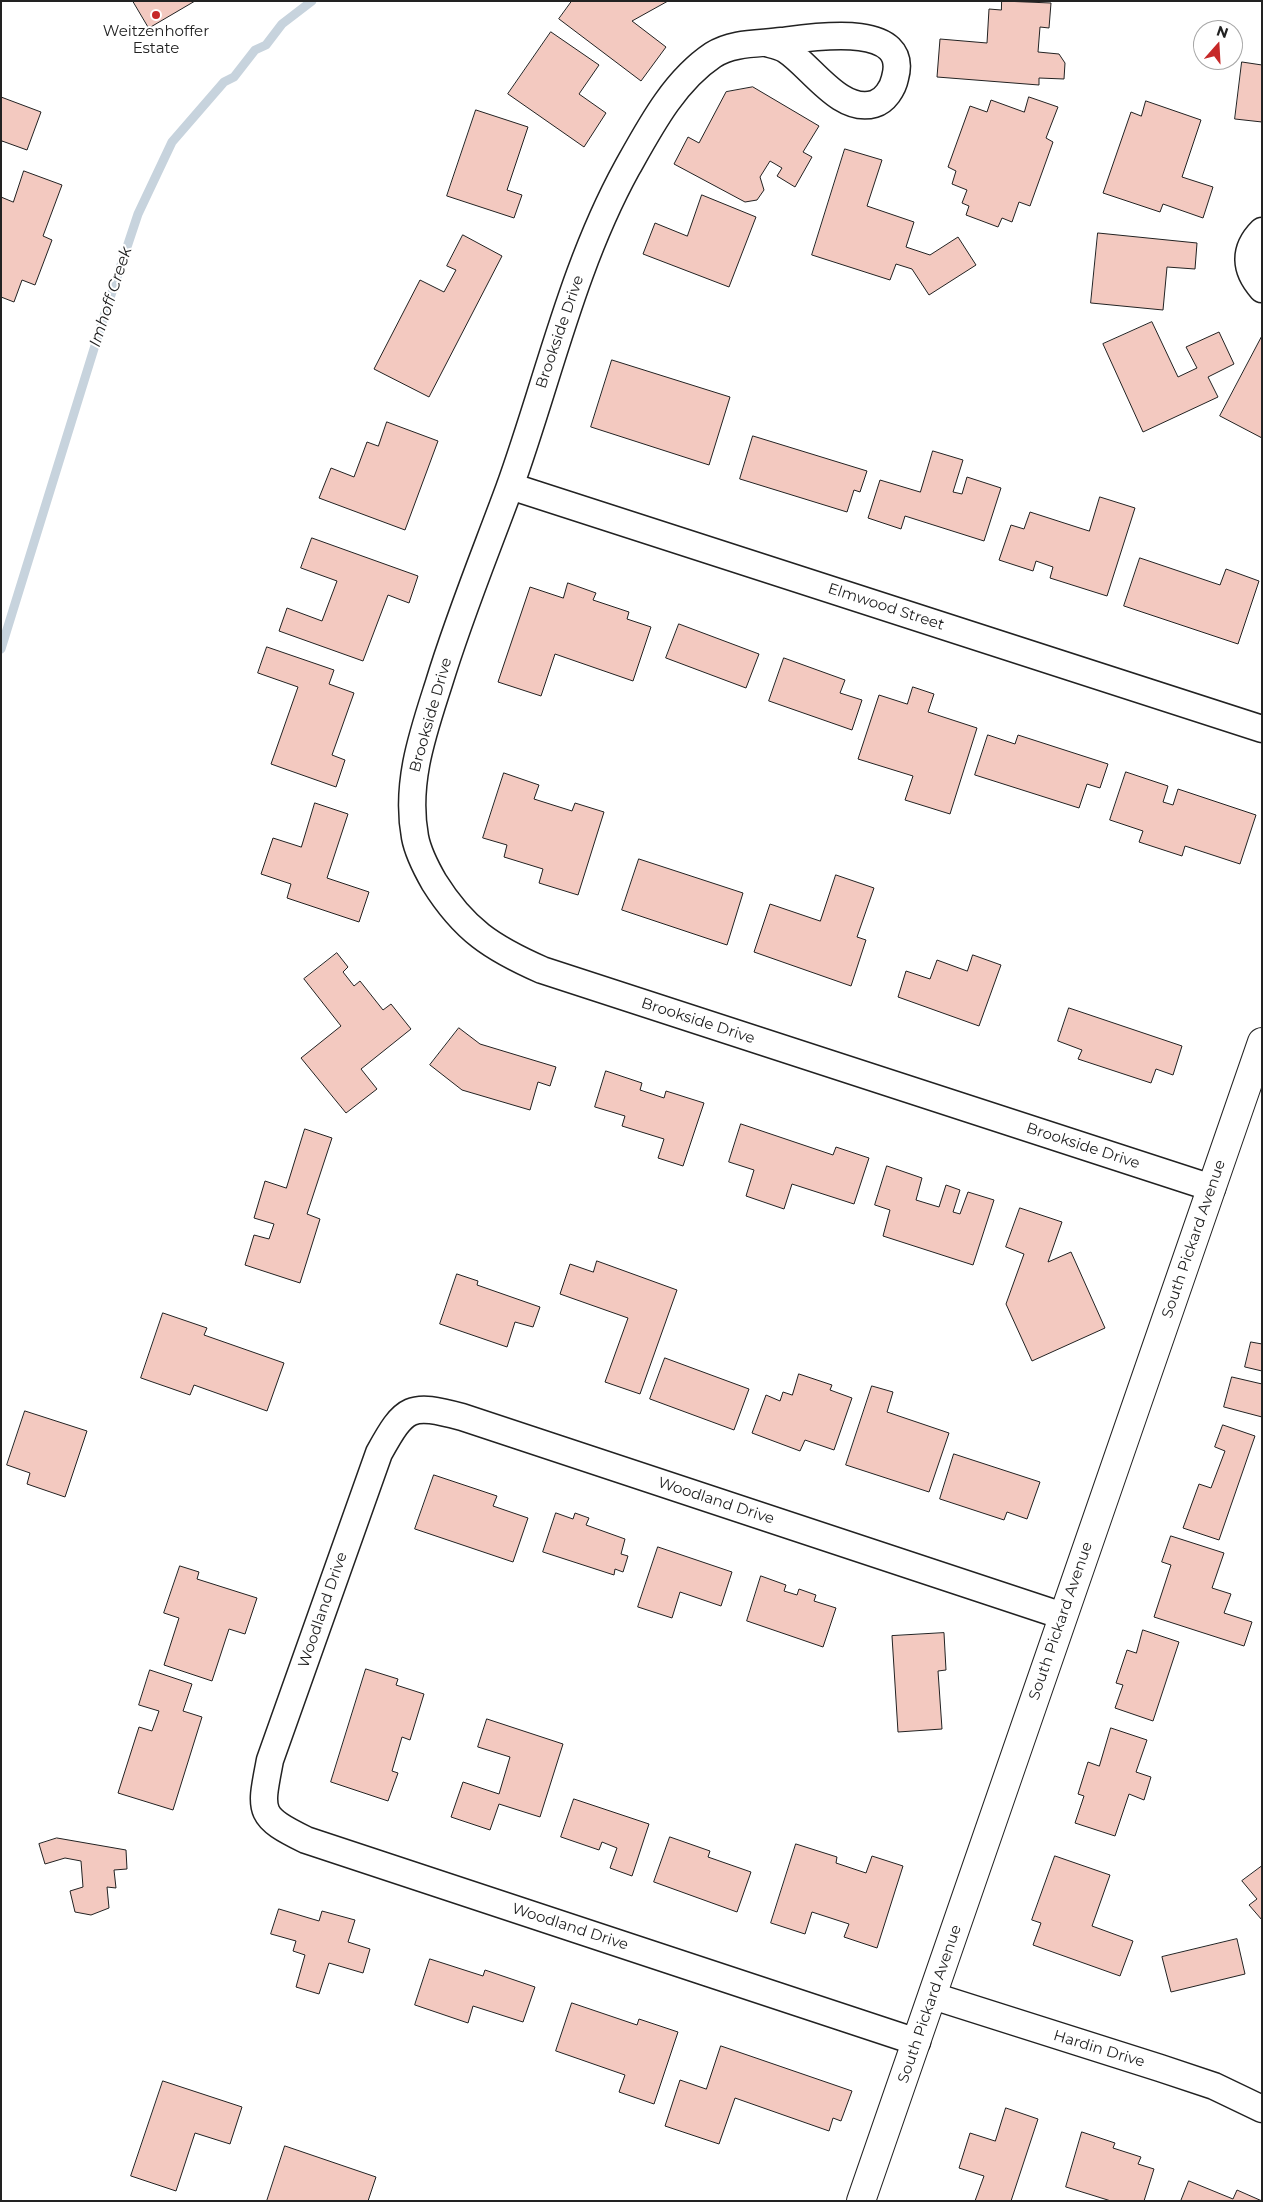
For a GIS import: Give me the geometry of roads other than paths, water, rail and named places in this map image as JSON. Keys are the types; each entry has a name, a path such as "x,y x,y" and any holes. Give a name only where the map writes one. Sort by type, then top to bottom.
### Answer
{"street":[{"name":"Brookside Drive","path":"766,43 741,45 716,53 692,71 670,98 626,169 583,264 510,486 457,624 421,741 412,783 415,838 423,863 454,911 475,934 507,955 542,970 1212,1188"},
{"path":"1262,231 1253,242 1247,265 1251,275 1262,289"},
{"name":"Elmwood Street","path":"510,486 1262,729"},
{"name":"South Pickard Avenue","path":"861,2201 1262,1042"},
{"name":"Woodland Drive","path":"917,2042 306,1840 281,1828 269,1817 263,1807 264,1789 270,1760 379,1453 394,1425 403,1416 415,1410 432,1409 462,1417 1063,1616"},
{"name":"Hardin Drive","path":"933,1996 1257,2098"}],"waterway":[{"name":"Imhoff Creek","path":"1,649 106,310 138,214 172,142 224,82 234,77 255,50 266,45 282,24 312,1"}],"place":[{"name":"Weitzenhoffer Estate","path":"156,15"}]}
